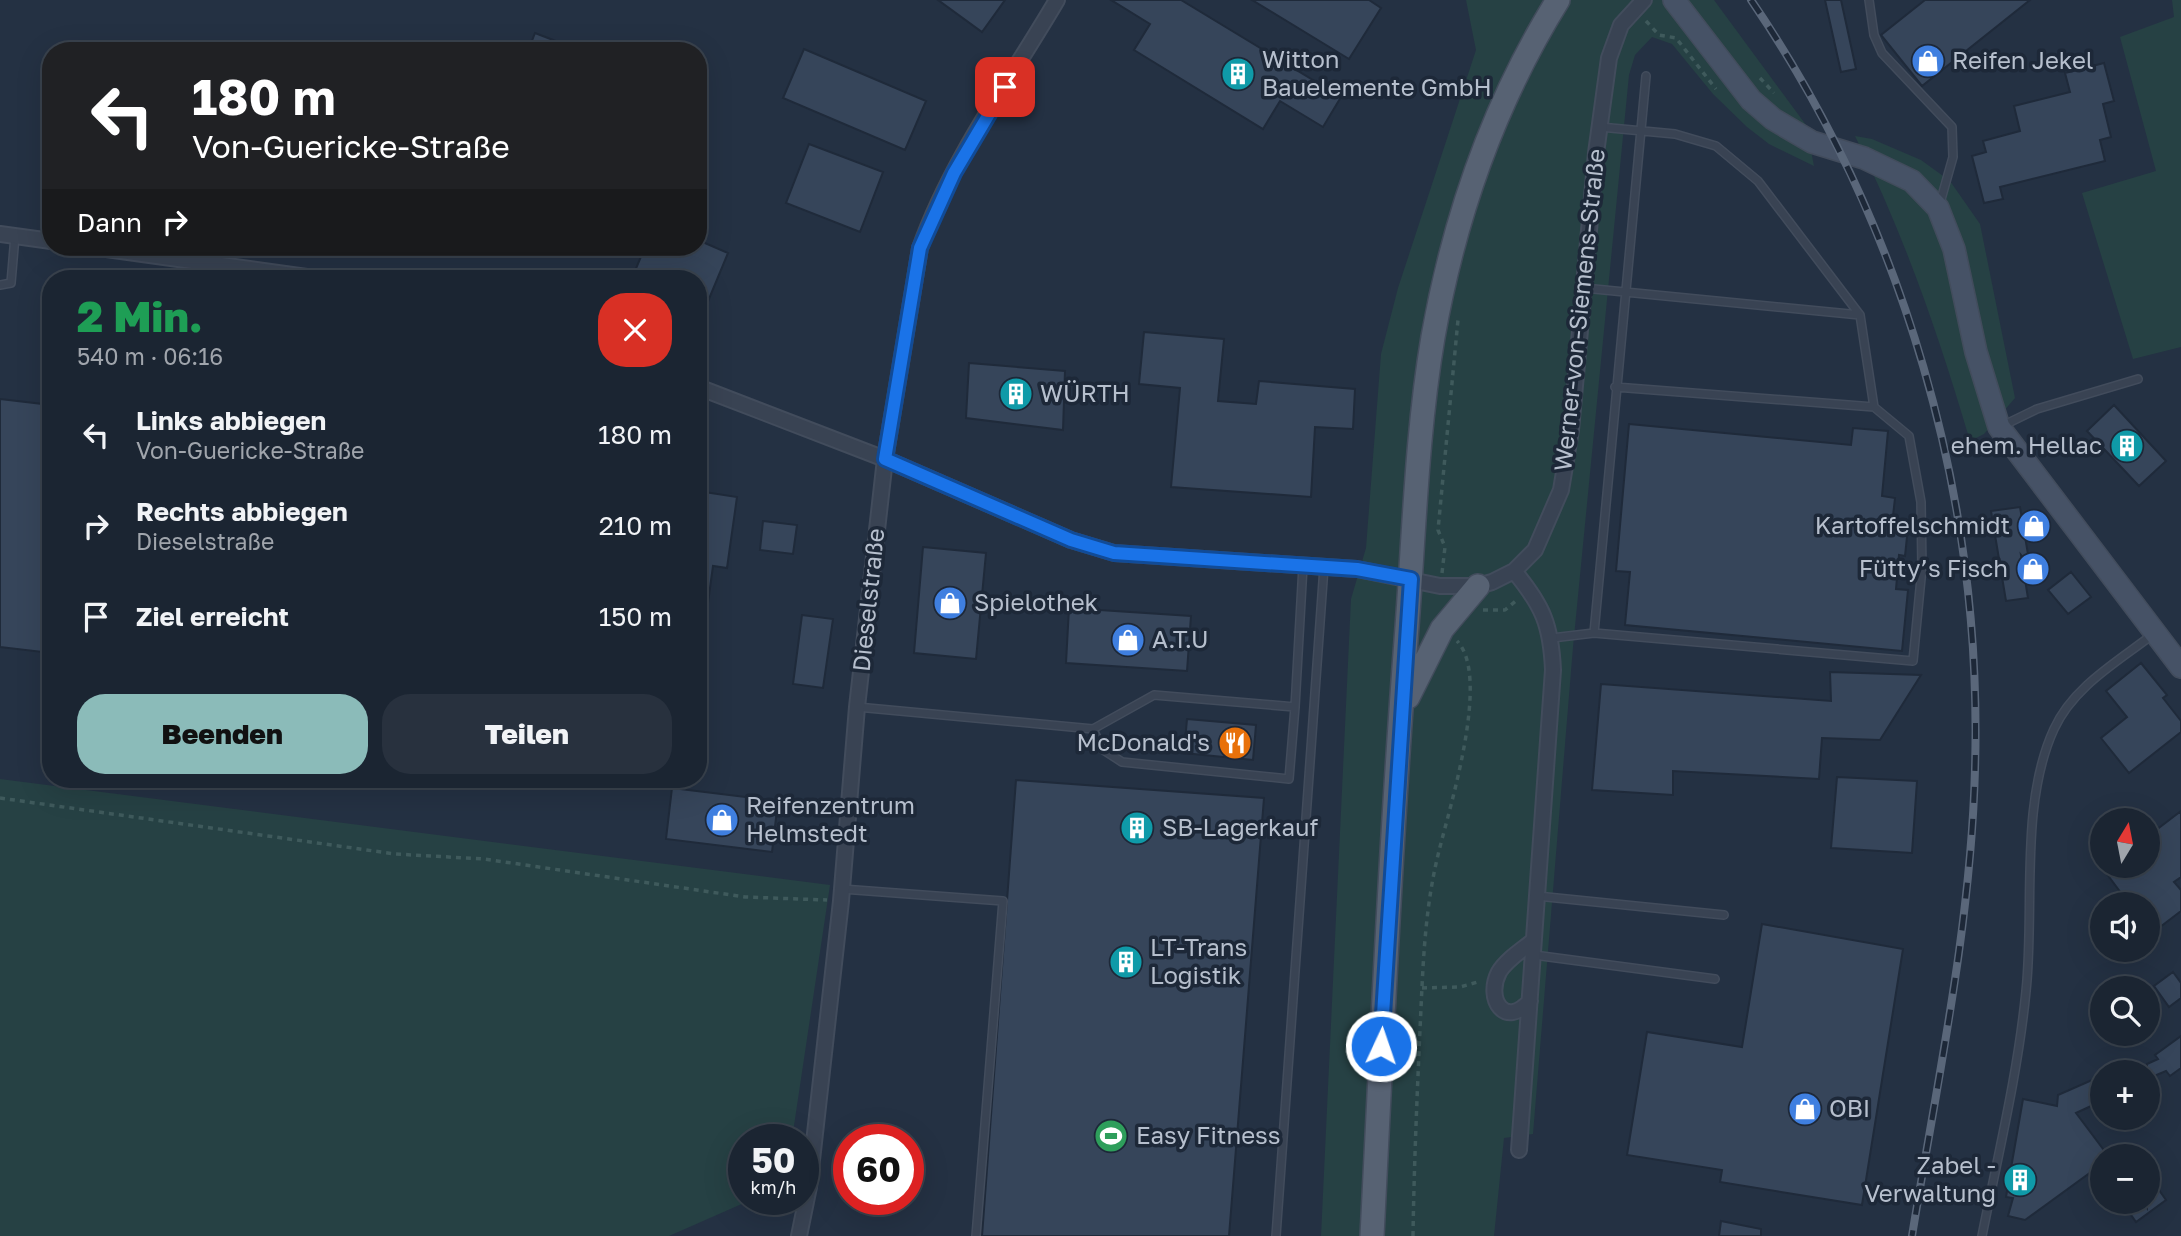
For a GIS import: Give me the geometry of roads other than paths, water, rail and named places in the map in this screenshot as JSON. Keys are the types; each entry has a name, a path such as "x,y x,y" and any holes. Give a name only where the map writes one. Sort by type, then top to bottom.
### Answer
{"main road":[{"path":"1372,1236 1401,712 1425,399 1433,340 1453,245 1488,137 1529,49 1558,0"},
{"path":"1674,0 1751,100 1773,119 1812,142 1864,158 1912,181 1938,208 1954,249 1976,352 1999,427 2181,667"},
{"path":"1401,712 1444,626 1478,586"}],"street":[{"name":"Dieselstraße","path":"799,1236 810,1175 842,895 858,707 885,459 920,248 929,221 954,173 1057,0"},
{"name":"Werner-von-Siemens-Straße","path":"1514,571 1541,542 1561,490 1571,430 1599,127 1614,42 1621,25 1644,0"},
{"path":"0,234 42,240"},
{"path":"156,256 257,270"},
{"path":"707,390 885,459 1071,540 1114,553 1375,571 1440,586 1478,586 1514,571 1543,611 1552,638 1553,670 1519,1150"},
{"path":"1530,1001 1522,1010 1501,1010 1494,1000 1495,982 1501,969 1533,948"}],"lane":[{"path":"1868,0 1874,35 1882,53 1952,127 1953,157 1938,208"},
{"path":"1594,633 1623,292 1646,76"},
{"path":"1599,127 1640,133 1675,134 1716,146 1758,181 1860,315 1874,407"},
{"path":"0,285 11,284 15,236"},
{"path":"1584,288 1860,315"},
{"path":"1999,427 2037,409 2138,379"},
{"path":"1552,638 1594,633 1913,660 1922,568 1921,502 1909,436 1874,407 1615,387"},
{"path":"1093,729 1102,749 1122,762 1289,779 1303,566"},
{"path":"1276,1236 1324,567"},
{"path":"1982,1236 2026,990 2031,852 2047,748 2059,720 2078,694 2155,632"},
{"path":"858,707 1093,729 1154,695 1295,707"},
{"path":"842,895 1003,901 976,1236"},
{"path":"1535,896 1724,915"},
{"path":"1533,948 1715,979"}],"railway":[{"path":"1751,0 1805,86 1852,177 1891,270 1923,367 1948,466 1965,566 1974,667 1975,769 1972,828 1960,945 1912,1236"}],"place":[{"name":"Reifen Jekel","path":"1928,61"},
{"name":"Witton Bauelemente GmbH","path":"1238,74"},
{"name":"WÜRTH","path":"1016,394"},
{"name":"ehem. Hellac","path":"2127,446"},
{"name":"Kartoffelschmidt","path":"2034,526"},
{"name":"Fütty’s Fisch","path":"2033,569"},
{"name":"Spielothek","path":"950,603"},
{"name":"A.T.U","path":"1128,640"},
{"name":"McDonald's","path":"1235,743"},
{"name":"Reifenzentrum Helmstedt","path":"722,820"},
{"name":"SB-Lagerkauf","path":"1137,828"},
{"name":"LT-Trans Logistik","path":"1126,962"},
{"name":"OBI","path":"1805,1109"},
{"name":"Easy Fitness","path":"1111,1136"},
{"name":"Zabel - Verwaltung","path":"2020,1180"}]}
